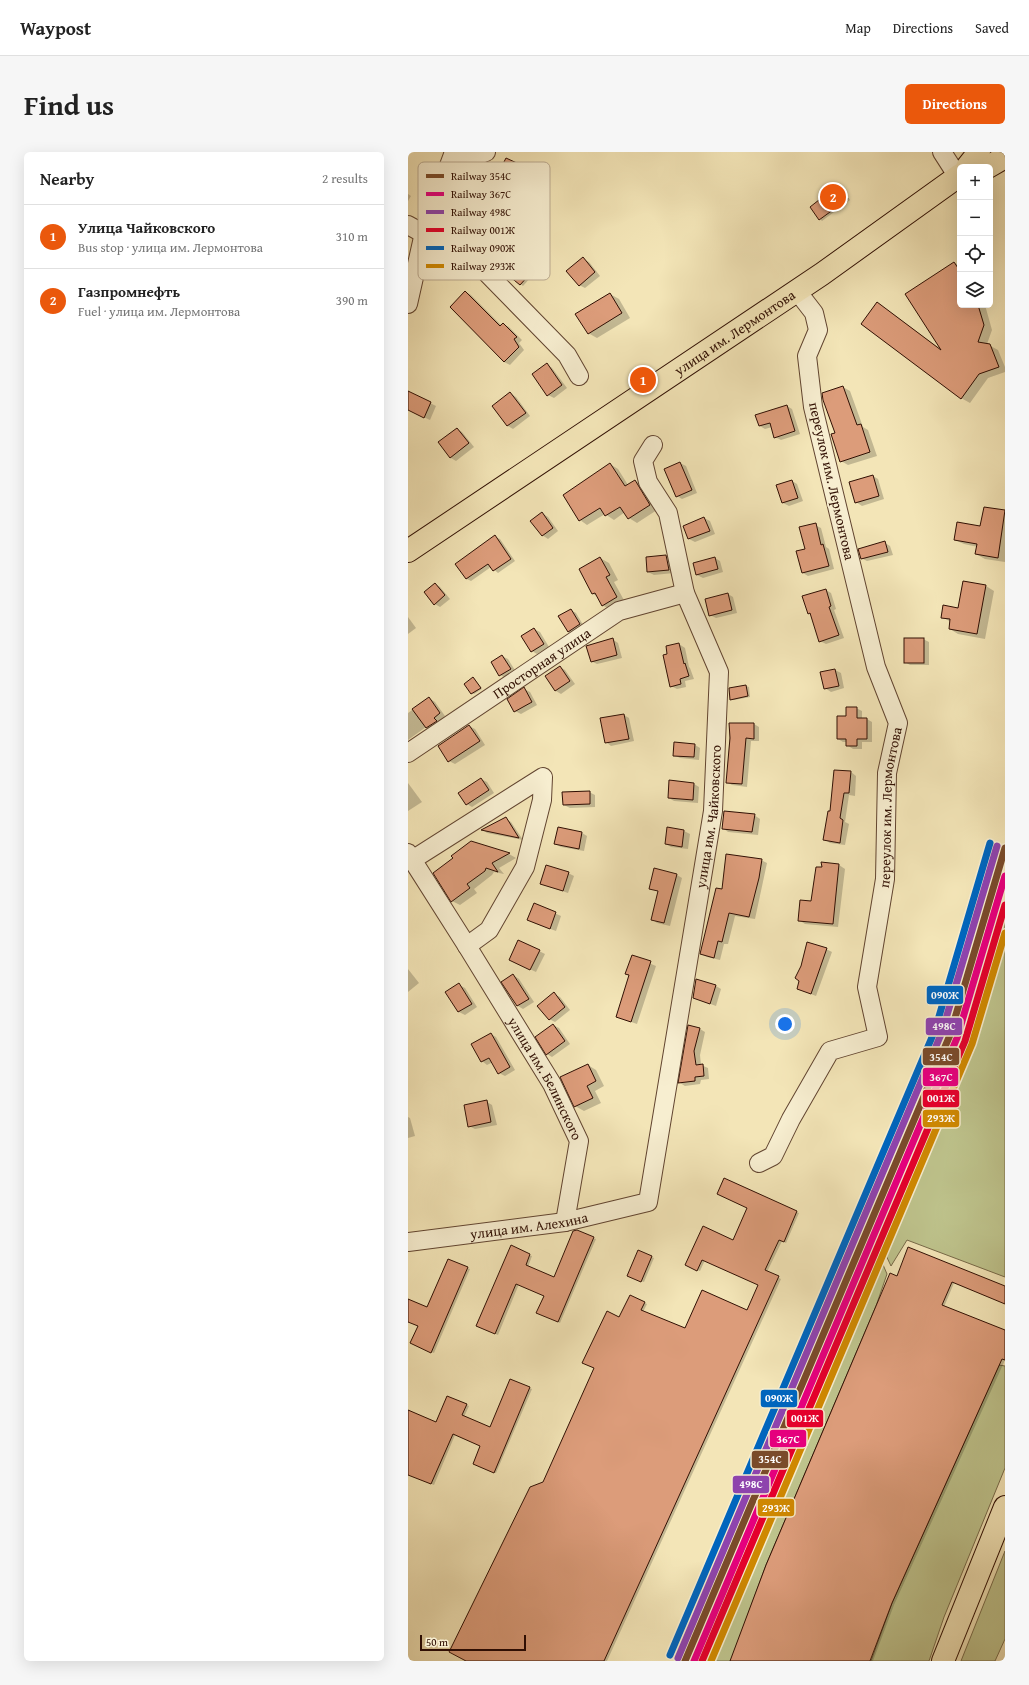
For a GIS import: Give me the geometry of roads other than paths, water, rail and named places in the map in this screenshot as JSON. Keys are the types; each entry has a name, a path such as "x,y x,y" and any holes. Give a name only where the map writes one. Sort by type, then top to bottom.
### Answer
{"main road":[{"name":"улица им. Лермонтова","path":"969,164 979,152"},
{"path":"993,164 1005,157"},
{"name":"улица им. Лермонтова","path":"408,551 856,251 957,177"},
{"path":"943,1661 1005,1508"}],"street":[{"path":"453,154 478,155 486,152"},
{"path":"942,152 957,169"},
{"path":"408,225 418,230"},
{"path":"408,304 418,260"},
{"path":"494,280 567,355 579,376"},
{"name":"переулок им. Лермонтова","path":"759,1163 773,1156 791,1119 830,1051 878,1037 867,987 885,879 887,773 898,722 876,667 813,407 807,356 818,330 814,313 796,291"},
{"name":"улица им. Чайковского","path":"648,1202 713,811 719,672 685,593 668,513 648,482 643,461 653,445"},
{"name":"Просторная улица","path":"408,753 619,611 685,593"},
{"name":"улица им. Белинского","path":"467,946 489,930 525,867 542,800 543,777 410,857 552,1084 579,1141 565,1222"},
{"name":"улица им. Алехина","path":"408,1242 565,1222 648,1202"}],"rail line":[{"name":"090Ж","path":"670,1655 935,1030 990,843"},
{"name":"498С","path":"678,1658 942,1032 997,846"},
{"name":"354С","path":"685,1661 950,1035 1005,848"},
{"name":"367С","path":"694,1661 957,1038 1005,876"},
{"name":"001Ж","path":"702,1661 965,1041 1005,905"},
{"name":"293Ж","path":"711,1661 972,1044 1005,933"}],"place":[{"name":"Газпромнефть","path":"833,197"},
{"name":"Улица Чайковского","path":"643,380"}]}
